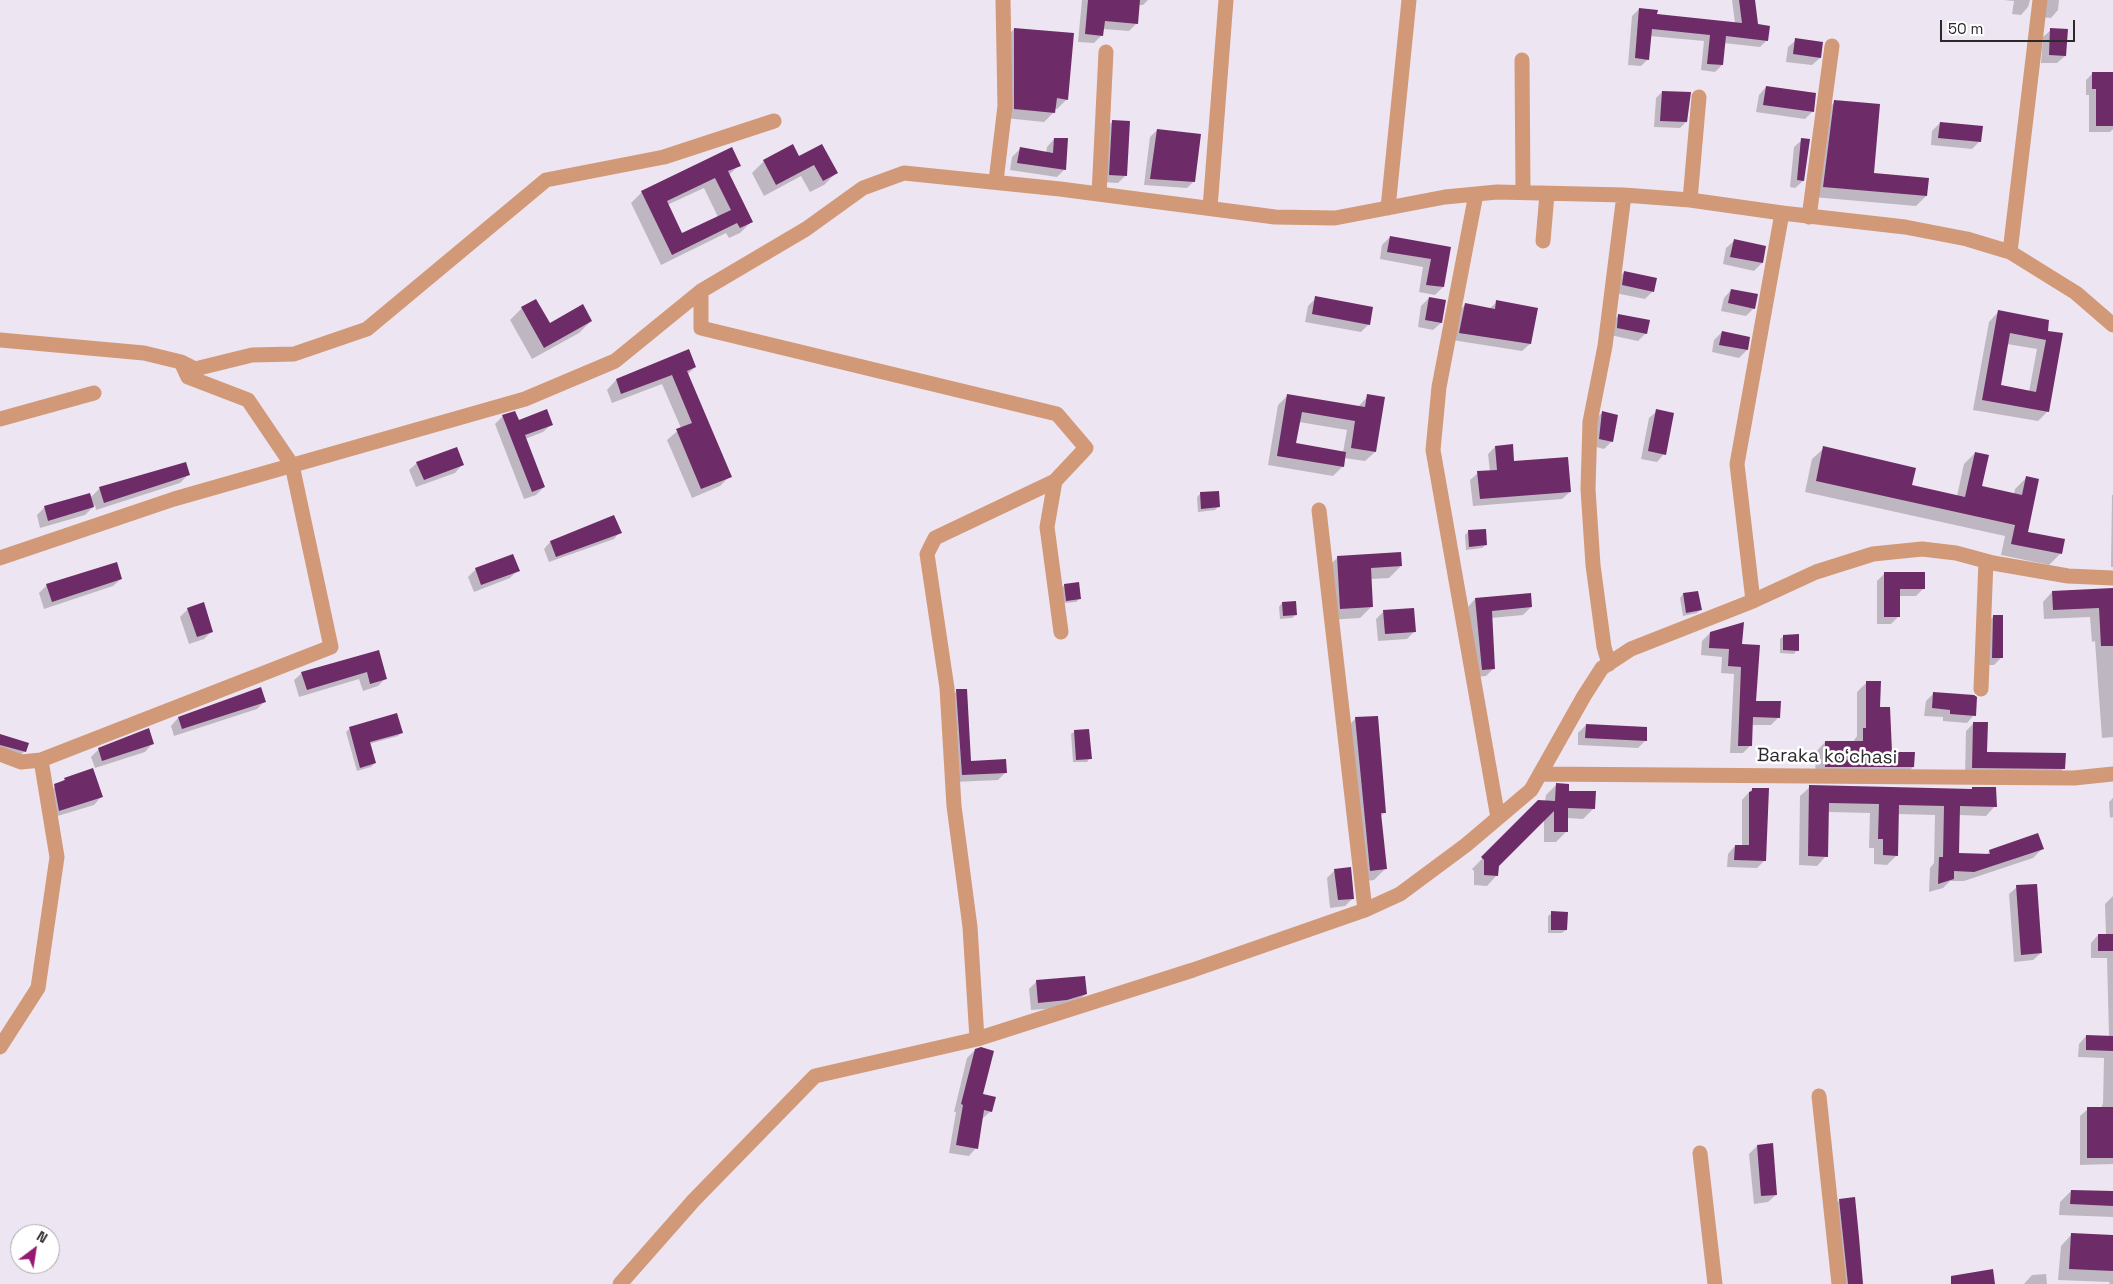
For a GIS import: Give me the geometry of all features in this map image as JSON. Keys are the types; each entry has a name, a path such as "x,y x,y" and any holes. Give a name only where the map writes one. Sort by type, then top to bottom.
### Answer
{"street":[{"path":"996,181 1005,106 1002,0"},
{"path":"1210,208 1226,0"},
{"path":"1388,208 1409,0"},
{"path":"2010,252 2040,0"},
{"path":"1809,217 1832,46"},
{"path":"1100,194 1106,52"},
{"path":"1522,60 1522,191"},
{"path":"1690,200 1699,97"},
{"path":"0,340 144,353 181,362 195,369 252,356 294,354 367,329 546,180 664,157 774,121"},
{"path":"0,558 174,499 525,399 615,361 701,291 806,229 863,188 904,173 996,181 1275,217 1335,218 1445,197 1522,191 1547,194 1624,195 1690,200 1809,217 1914,229 1967,238 2010,252 2076,293 2113,325"},
{"path":"1476,194 1439,387 1433,450 1498,818"},
{"path":"1543,241 1547,194"},
{"path":"1609,664 1604,646 1593,565 1588,489 1590,422 1605,346 1624,195"},
{"path":"1753,601 1737,464 1782,213"},
{"path":"701,291 701,328 1057,414 1086,448 1055,481 936,538 927,554 947,688 954,806 970,927 977,1039"},
{"path":"0,754 21,762 41,760 332,648 292,465 248,400 188,377 181,362"},
{"path":"0,419 94,393"},
{"path":"1055,481 1047,528 1061,632"},
{"path":"1319,510 1365,910"},
{"path":"620,1284 694,1200 815,1076 977,1039 1193,970 1365,910 1400,894 1466,846 1531,790 1602,668 1631,649 1753,601 1816,572 1873,554 1922,550 1956,553 1986,561 2068,576 2113,578"},
{"path":"1981,689 1986,561"},
{"path":"0,1047 38,988 57,857 41,760"},
{"name":"Baraka koʻchasi","path":"1540,774 2074,778 2113,774"},
{"path":"1819,1096 1839,1284"},
{"path":"1700,1153 1715,1284"}],"building":[{"path":"1088,0 1140,0 1138,24 1105,21 1103,36 1085,34"},
{"path":"1739,0 1755,0 1758,24 1770,26 1768,41 1726,36 1723,65 1707,64 1710,35 1652,29 1649,60 1635,58 1639,8 1658,10 1657,14 1742,23"},
{"path":"1014,28 1074,33 1068,100 1057,98 1055,113 1014,109"},
{"path":"2050,28 2068,29 2066,56 2049,55"},
{"path":"1795,38 1823,42 1821,58 1793,54"},
{"path":"2092,72 2113,72 2113,126 2096,126 2096,89 2092,89"},
{"path":"1766,86 1816,93 1814,112 1763,105"},
{"path":"1662,91 1691,92 1687,122 1660,121"},
{"path":"1834,100 1880,104 1874,173 1929,178 1927,196 1823,187"},
{"path":"1112,120 1130,121 1127,176 1109,175"},
{"path":"1940,122 1983,126 1981,142 1938,138"},
{"path":"1157,129 1201,134 1195,182 1150,179"},
{"path":"1054,138 1068,138 1066,170 1017,163 1020,147 1053,153"},
{"path":"1801,138 1810,139 1804,181 1797,180"},
{"path":"793,144 799,156 822,144 838,173 823,181 814,165 776,185 763,160"},
{"path":"732,147 741,166 728,171 753,222 740,228 737,223 672,255 641,191","holes":["715,178 731,210 682,233 667,201"]},
{"path":"1390,236 1451,247 1444,287 1426,285 1431,259 1387,252"},
{"path":"1734,239 1766,246 1763,263 1730,257"},
{"path":"1624,271 1657,278 1654,292 1622,285"},
{"path":"1731,289 1758,294 1755,309 1728,303"},
{"path":"1315,296 1373,307 1370,325 1312,314"},
{"path":"1429,297 1446,300 1442,323 1425,320"},
{"path":"536,299 550,323 583,304 592,321 544,348 521,307"},
{"path":"1496,300 1538,308 1531,344 1459,333 1465,303 1495,309"},
{"path":"1998,310 2049,320 2048,331 2063,333 2049,412 1982,400","holes":["2010,333 2046,340 2036,392 2001,385"]},
{"path":"1618,314 1650,320 1647,334 1617,328"},
{"path":"1722,331 1750,337 1748,350 1719,345"},
{"path":"689,349 696,367 687,371 732,477 701,489 676,429 692,423 672,375 621,394 616,379"},
{"path":"1287,394 1365,407 1367,394 1385,397 1376,452 1351,448 1355,421 1302,412 1296,443 1346,452 1344,467 1277,456"},
{"path":"547,409 553,425 525,435 545,487 532,492 502,415 515,411 519,420"},
{"path":"1656,409 1674,413 1666,455 1648,451"},
{"path":"1602,411 1618,415 1613,442 1599,439"},
{"path":"1513,444 1514,461 1568,457 1571,492 1480,499 1477,471 1497,470 1495,446"},
{"path":"1823,446 1916,468 1912,485 1965,497 1975,452 1989,455 1982,486 2022,495 2026,476 2039,479 2028,532 2065,539 2062,554 2011,544 2015,525 1816,481"},
{"path":"457,447 464,465 424,480 416,462"},
{"path":"186,462 190,475 104,503 99,487"},
{"path":"1219,491 1220,507 1201,509 1200,492"},
{"path":"90,493 94,507 48,521 44,506"},
{"path":"614,515 622,533 556,557 550,541"},
{"path":"1486,529 1487,545 1469,547 1468,530"},
{"path":"1401,552 1402,566 1371,568 1373,607 1340,609 1337,556"},
{"path":"513,554 520,571 481,585 475,568"},
{"path":"117,562 122,579 52,602 46,584"},
{"path":"1884,572 1925,572 1925,589 1900,589 1900,617 1884,617"},
{"path":"1079,582 1081,599 1066,601 1064,584"},
{"path":"2113,588 2113,646 2101,646 2099,608 2053,610 2052,591"},
{"path":"1698,591 1702,610 1686,613 1683,593"},
{"path":"1531,593 1532,607 1492,611 1495,669 1482,670 1475,598"},
{"path":"1296,601 1297,615 1283,616 1282,602"},
{"path":"204,602 213,632 197,637 187,608"},
{"path":"1414,608 1416,632 1385,634 1383,610"},
{"path":"1993,615 2003,615 2003,658 1992,658"},
{"path":"1744,622 1742,644 1760,645 1756,701 1781,701 1780,718 1753,717 1752,746 1738,746 1741,667 1728,666 1729,649 1709,648 1710,632"},
{"path":"1799,634 1799,651 1783,650 1783,635"},
{"path":"379,650 387,679 370,684 367,672 307,690 301,672"},
{"path":"1866,681 1881,681 1880,707 1890,707 1892,752 1915,752 1914,767 1825,767 1825,741 1863,741 1863,728 1866,728"},
{"path":"261,687 266,702 182,729 178,717"},
{"path":"956,689 967,689 971,761 1006,759 1007,773 962,775"},
{"path":"1933,692 1974,695 1977,697 1976,716 1950,714 1950,710 1932,708"},
{"path":"397,713 403,733 370,742 376,763 360,768 349,727"},
{"path":"1378,716 1386,813 1381,813 1387,869 1370,871 1355,717"},
{"path":"1973,722 1988,722 1987,752 2066,753 2065,769 1972,768"},
{"path":"1586,724 1647,727 1647,741 1585,738"},
{"path":"149,728 154,744 102,761 98,748"},
{"path":"1089,729 1092,759 1076,760 1074,730"},
{"path":"0,734 29,743 26,752 0,745"},
{"path":"93,768 103,797 59,811 54,784 65,780 64,778"},
{"path":"1556,783 1569,784 1569,791 1596,791 1595,809 1568,808 1568,832 1554,832 1554,811 1499,866 1498,876 1484,875 1484,860 1481,857 1538,800 1555,801"},
{"path":"1809,785 1972,789 1972,787 1996,787 1997,807 1960,806 1959,853 1990,854 1989,850 2038,833 2044,849 1974,872 1954,871 1954,879 1938,884 1939,857 1943,857 1944,806 1899,805 1898,856 1883,855 1883,839 1878,839 1879,804 1829,803 1828,857 1808,856"},
{"path":"1752,788 1769,788 1766,861 1734,860 1735,845 1749,845 1749,792 1752,791"},
{"path":"1351,867 1354,899 1338,900 1334,869"},
{"path":"2037,884 2042,953 2021,955 2016,885"},
{"path":"1551,911 1568,912 1567,930 1551,930"},
{"path":"2098,934 2113,934 2113,951 2098,951"},
{"path":"1085,976 1087,994 1067,1000 1038,1003 1036,980"},
{"path":"2086,1035 2113,1036 2113,1051 2086,1050"},
{"path":"981,1047 994,1051 983,1094 996,1097 992,1112 984,1110 978,1149 956,1145 963,1105 961,1104 975,1049"},
{"path":"2087,1107 2113,1107 2113,1158 2087,1158"},
{"path":"1773,1143 1777,1195 1761,1196 1757,1145"},
{"path":"2071,1190 2113,1191 2113,1206 2070,1204"},
{"path":"1855,1197 1863,1284 1848,1284 1839,1199"},
{"path":"2071,1233 2113,1235 2113,1271 2069,1269"},
{"path":"1993,1269 1995,1284 1951,1284 1951,1276"}]}
